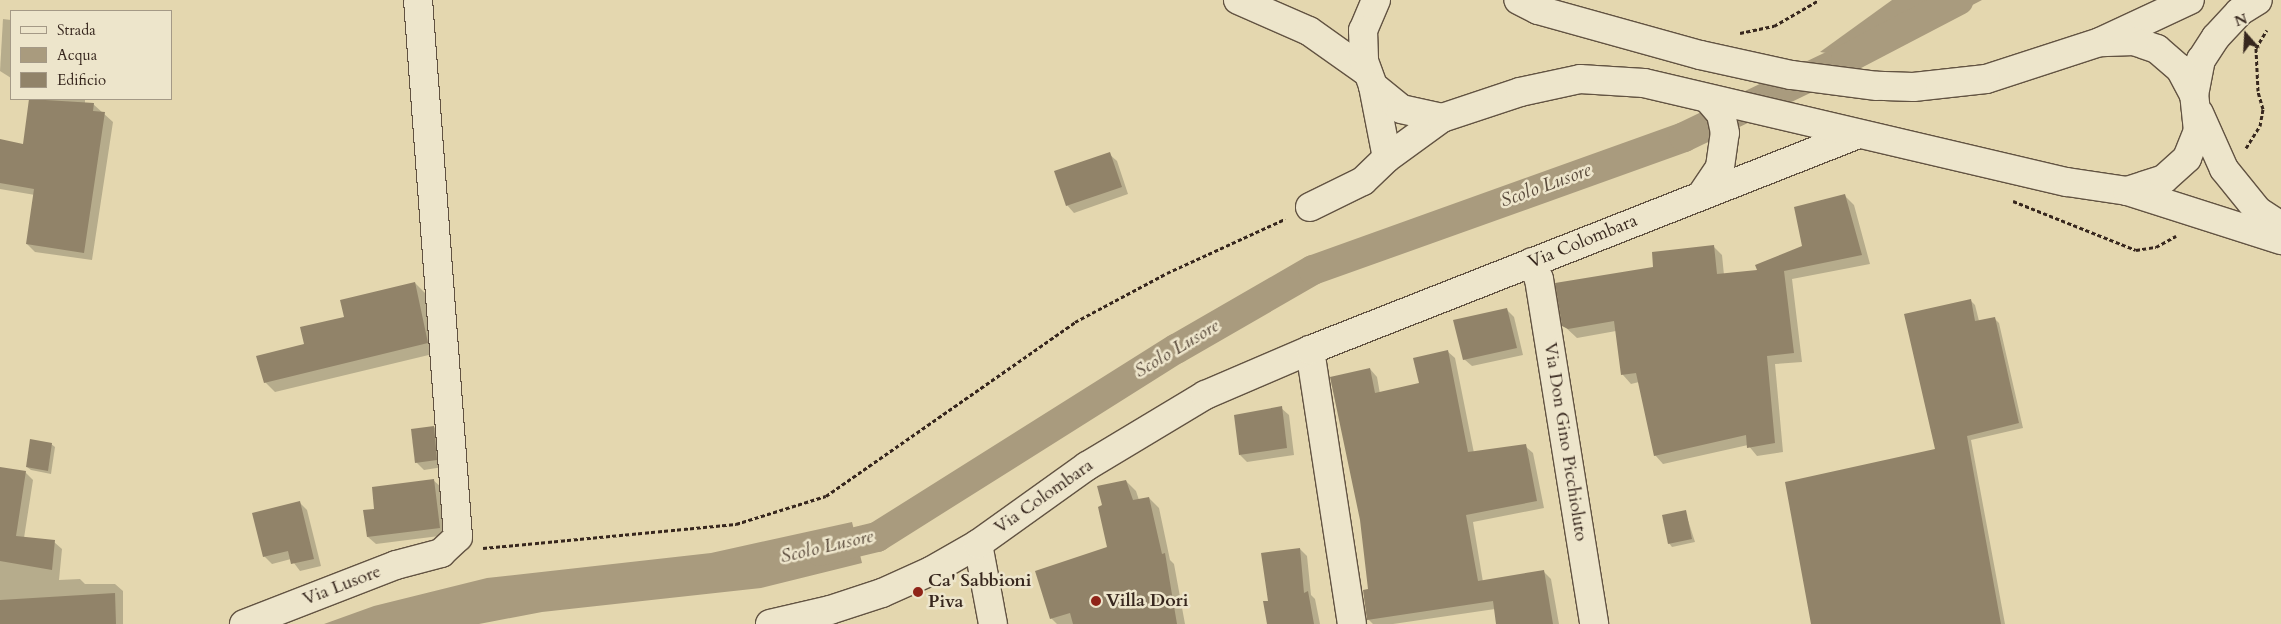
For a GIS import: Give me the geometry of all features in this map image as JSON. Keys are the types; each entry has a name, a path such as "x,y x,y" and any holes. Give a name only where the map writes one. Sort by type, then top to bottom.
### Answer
{"street":[{"path":"418,0 449,545"},
{"path":"1238,0 1309,31 1371,79 1401,109 1442,118"},
{"path":"1376,0 1363,30 1387,158"},
{"path":"1518,0 1538,10 1700,55 1790,75 1877,86 1913,88 1986,78 2100,42 2190,0"},
{"path":"2127,191 2164,179 2187,158 2198,131 2196,103 2201,60 2216,37 2239,12 2258,0"},
{"path":"2100,42 2134,41 2157,50 2180,69 2224,169 2258,211 2281,226"},
{"path":"1310,207 1348,191 1387,158 1442,118 1520,92 1580,79 1644,83 1856,135 2067,182 2127,191 2281,240"},
{"path":"1702,194 1720,167 1725,132 1721,114 1708,99"},
{"name":"Via Colombara","path":"770,624 830,610 882,594 978,544 1087,466 1205,395 1310,350 1702,194 1780,167 1856,135"},
{"name":"Via Don Gino Picchioluto","path":"1532,262 1539,279 1594,624"},
{"path":"1310,350 1352,624"},
{"path":"978,544 993,624"},
{"name":"Via Lusore","path":"244,624 449,545"}],"path":[{"path":"1734,34 1774,26 1819,0"},
{"path":"2242,152 2260,126 2263,109 2258,91 2256,48 2274,22"},
{"path":"2004,198 2136,250 2156,247 2178,233"},
{"path":"449,545 477,549 736,524 826,496 1075,322 1167,273 1310,207"}],"water":[{"path":"1892,0 1982,0 1869,59 1820,52"},
{"path":"852,522 862,563 761,588 542,612 479,624 324,624 374,606 487,578 711,553"}],"building":[{"path":"29,100 94,103 93,111 105,112 84,253 26,244 34,189 0,183 0,139 23,144"},
{"path":"1110,152 1122,187 1066,206 1054,171"},
{"path":"1845,194 1862,255 1784,271 1794,353 1767,356 1775,443 1747,448 1746,435 1654,456 1636,373 1621,375 1614,321 1568,329 1562,326 1555,283 1653,267 1652,252 1714,245 1717,274 1757,270 1755,265 1802,246 1794,207"},
{"path":"415,282 428,343 264,383 256,356 304,344 300,327 344,317 340,300"},
{"path":"1971,299 1975,321 1995,317 2019,423 1967,436 2001,624 1811,624 1785,482 1935,449 1904,314"},
{"path":"1507,308 1517,348 1463,360 1453,320"},
{"path":"1448,350 1468,452 1526,444 1537,501 1466,515 1478,581 1544,570 1553,624 1496,624 1493,601 1367,620 1363,590 1368,589 1360,520 1330,377 1370,368 1375,393 1419,383 1413,358"},
{"path":"1282,406 1287,448 1239,455 1234,415"},
{"path":"434,426 437,460 415,463 411,429"},
{"path":"30,439 52,443 48,471 26,467"},
{"path":"0,467 26,471 16,536 55,540 52,570 0,561"},
{"path":"434,479 440,528 367,537 363,510 374,509 372,487"},
{"path":"1126,480 1133,500 1149,497 1162,554 1165,553 1177,624 1073,624 1070,613 1050,619 1035,571 1107,547 1098,507 1102,505 1097,486"},
{"path":"300,501 314,559 291,564 288,551 263,557 252,513"},
{"path":"1686,510 1692,539 1668,544 1662,515"},
{"path":"1300,548 1304,593 1308,591 1314,624 1267,624 1263,601 1268,601 1261,553"},
{"path":"115,593 116,624 0,624 0,600"}],"waterway":[{"name":"Scolo Lusore","path":"819,551 877,537 1176,349 1313,270 1684,137 1846,59 1959,0"}],"place":[{"name":"Ca' Sabbioni Piva","path":"918,592"},
{"name":"Villa Dori","path":"1096,601"}]}
